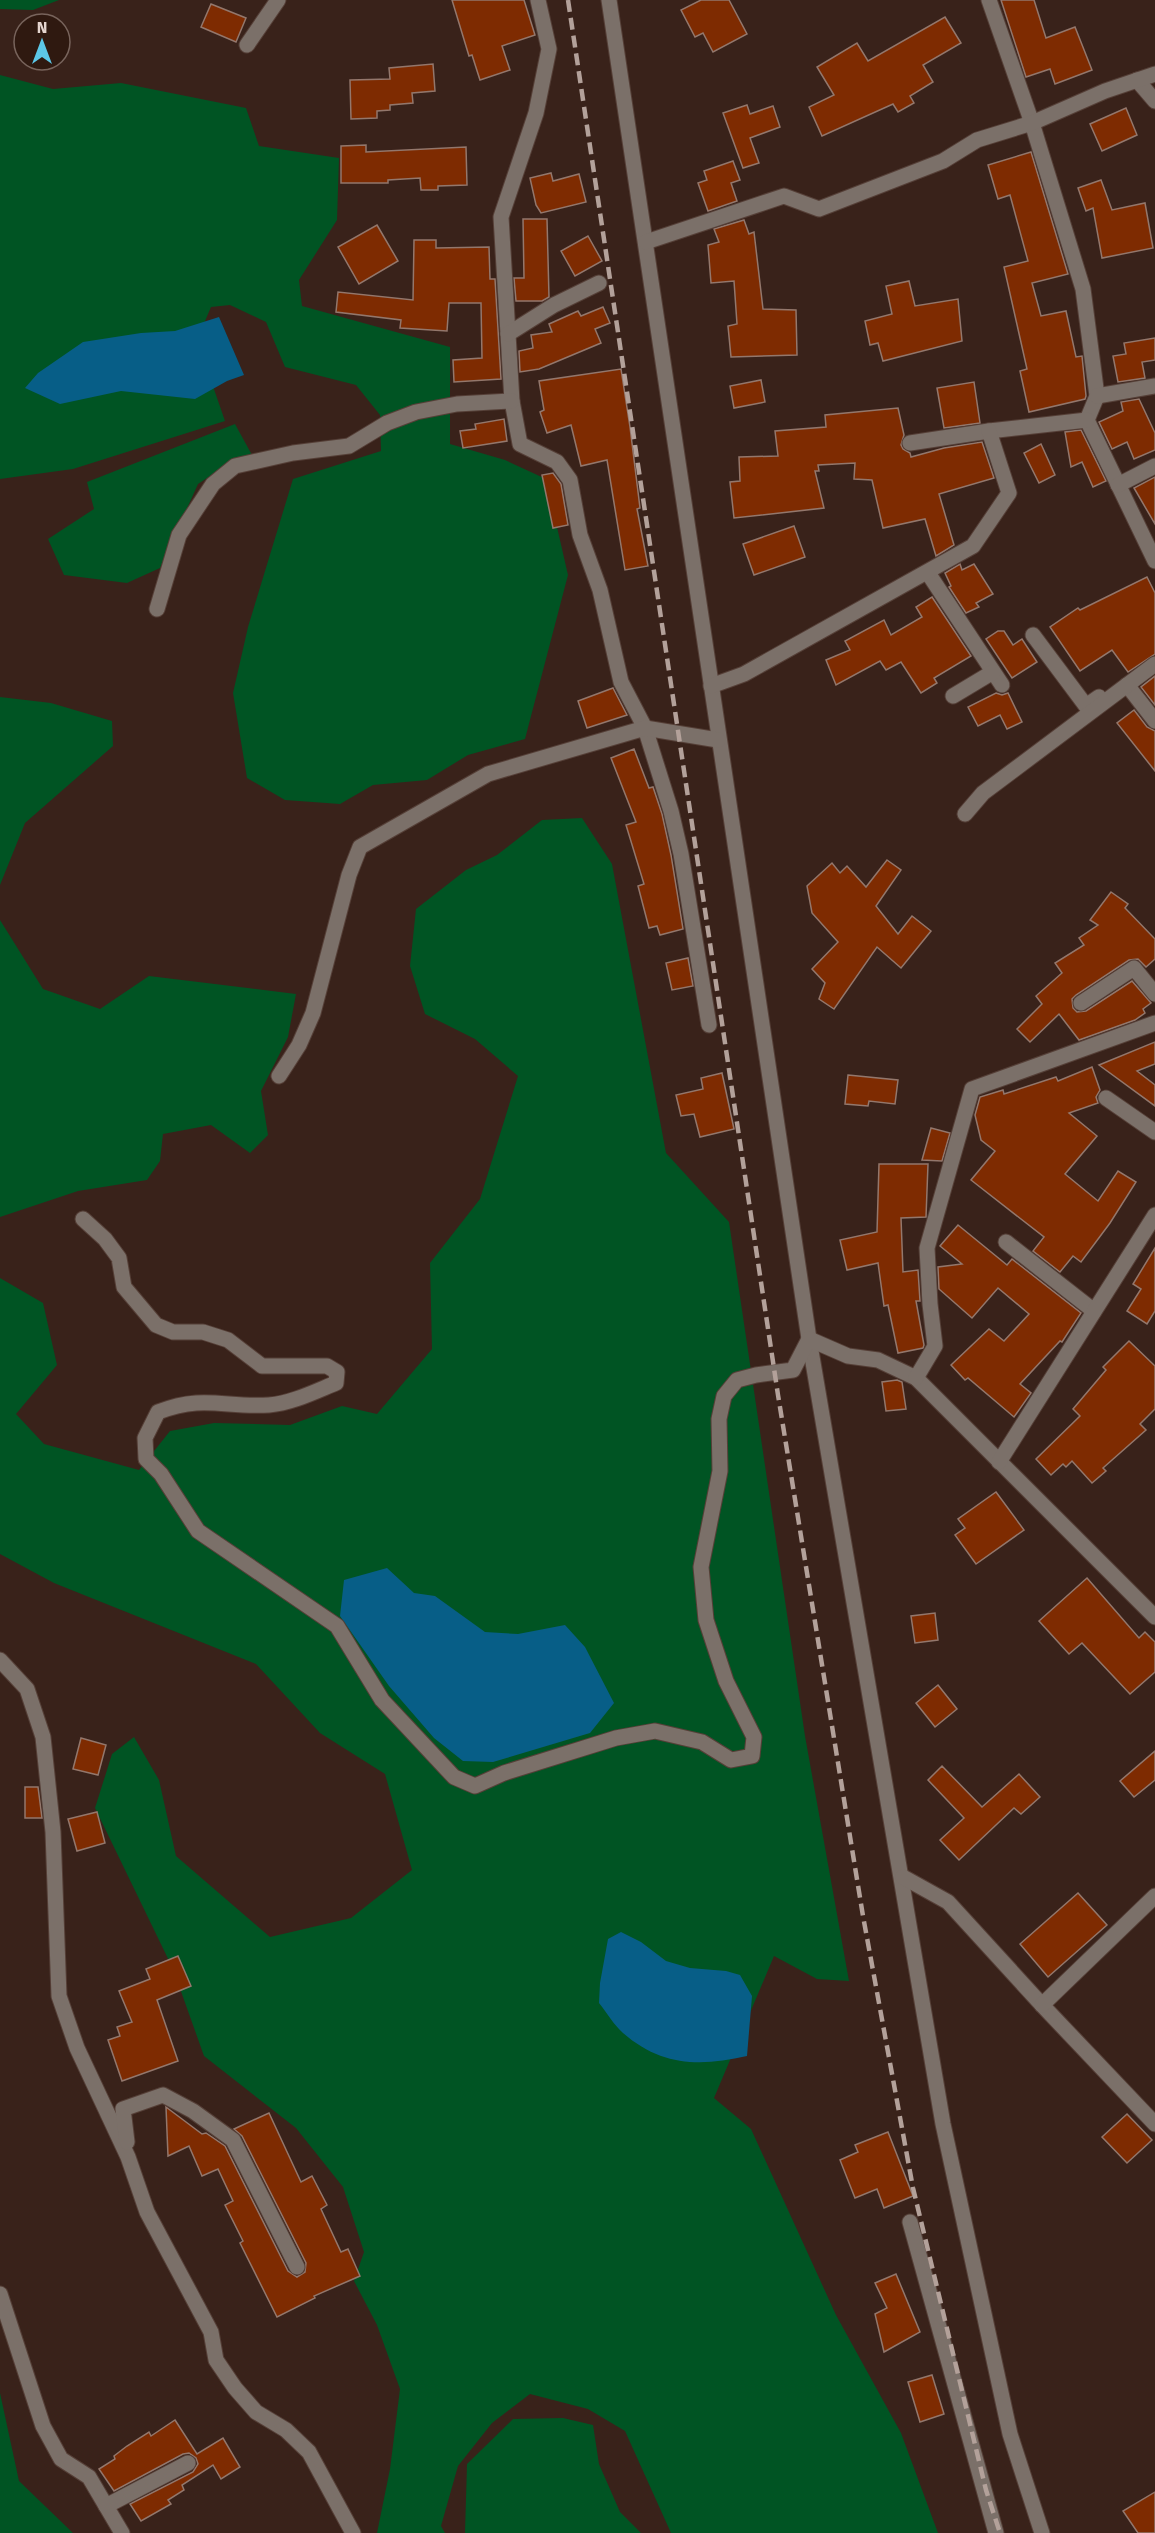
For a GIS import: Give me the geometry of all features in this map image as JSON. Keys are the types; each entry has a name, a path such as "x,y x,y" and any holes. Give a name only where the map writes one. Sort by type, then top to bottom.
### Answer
{"street":[{"path":"247,45 278,0"},
{"path":"538,0 549,49 536,113 501,217 512,401 520,444 557,462 570,480 580,535 600,590 621,682 645,728 671,811 681,854 709,1025"},
{"path":"609,0 809,1339 903,1877 945,2136 1010,2434 1042,2533"},
{"path":"989,0 1032,123 1083,289 1097,396 1087,420 1155,561"},
{"path":"646,242 784,196 819,209 943,161 977,140 1032,123 1105,91 1155,74"},
{"path":"1137,80 1155,101"},
{"path":"508,334 554,305 599,283"},
{"path":"1097,396 1155,386"},
{"path":"157,609 179,534 213,484 235,466 293,453 349,446 387,423 416,412 458,404 512,401"},
{"path":"910,442 1087,420"},
{"path":"711,686 744,674 973,546 1009,493 989,431"},
{"path":"1118,485 1155,466"},
{"path":"928,573 1002,686"},
{"path":"1033,635 1086,706 1115,685 1123,688 1155,721"},
{"path":"965,814 983,793 1155,664"},
{"path":"953,696 993,672"},
{"path":"279,1076 299,1045 313,1013 349,875 360,847 488,774 645,728 718,740"},
{"path":"1081,1003 1134,968 1155,994"},
{"path":"916,1378 935,1346 927,1248 972,1089 1155,1023"},
{"path":"1106,1098 1155,1132"},
{"path":"999,1462 1155,1215"},
{"path":"83,1219 105,1239 119,1258 124,1287 156,1325 173,1332 204,1332 228,1340 262,1366 327,1366 337,1372 336,1383 286,1402 270,1405 242,1405 206,1401 179,1404 158,1412 145,1438 146,1459 161,1474 198,1531 337,1626 382,1700 454,1777 475,1786 504,1773 616,1738 655,1731 702,1742 730,1760 752,1756 753,1737 726,1681 706,1620 700,1567 720,1471 719,1419 724,1396 737,1380 793,1370 809,1339"},
{"path":"1006,1242 1094,1311"},
{"path":"809,1339 848,1356 878,1360 916,1378 1155,1617"},
{"path":"0,1660 27,1689 43,1737 53,1832 58,1996 76,2048 128,2157 147,2212 210,2332 216,2361 256,2412 286,2430 309,2452 352,2533"},
{"path":"903,1877 948,1902 1155,2124"},
{"path":"1042,2005 1155,1896"},
{"path":"128,2157 123,2109 163,2095 193,2111 233,2140 297,2267"},
{"path":"910,2222 996,2533"},
{"path":"0,2294 43,2426 61,2459 88,2477 122,2533"},
{"path":"106,2506 188,2463"}],"green space":[{"path":"0,0 59,0 33,10 0,9"},
{"path":"0,75 53,89 121,83 246,108 259,146 339,158 337,220 299,280 302,306 450,347 450,444 505,460 546,479 568,575 525,739 468,755 427,780 373,785 340,804 285,800 247,778 233,693 248,627 293,479 381,451 380,415 356,385 285,367 266,322 230,305 211,307 197,340 225,421 73,469 0,479"},
{"path":"235,424 252,455 222,468 198,484 160,568 127,583 64,575 48,539 94,509 87,482"},
{"path":"0,697 51,703 112,721 113,746 25,823 0,885"},
{"path":"582,818 612,864 666,1153 729,1222 805,1736 849,1981 817,1979 774,1956 714,2098 751,2129 836,2315 901,2433 938,2533 671,2533 625,2431 588,2409 530,2394 492,2423 458,2466 441,2526 445,2533 377,2533 390,2469 400,2389 377,2325 354,2281 364,2252 343,2187 296,2128 204,2056 173,1969 95,1808 112,1754 134,1737 159,1780 176,1856 270,1937 351,1918 412,1870 385,1774 320,1733 256,1664 54,1583 0,1554 0,1278 43,1303 57,1365 16,1414 44,1444 139,1470 170,1431 214,1423 290,1425 342,1406 377,1414 432,1349 430,1263 480,1199 518,1076 475,1039 425,1014 410,966 416,909 466,870 497,855 542,820"},
{"path":"0,920 43,989 100,1009 149,976 296,994 288,1037 261,1091 268,1135 250,1153 211,1125 163,1134 160,1161 147,1180 78,1191 0,1217"},
{"path":"0,2393 19,2481 73,2533 0,2533"},
{"path":"563,2418 593,2425 599,2464 620,2512 641,2533 465,2533 467,2464 513,2419"}],"water":[{"path":"219,317 244,375 227,381 195,399 121,391 60,404 25,388 38,373 83,342 141,333 175,331"},
{"path":"387,1568 414,1593 435,1596 485,1632 518,1634 565,1625 585,1647 614,1703 590,1733 493,1762 463,1761 434,1738 389,1686 340,1616 344,1580"},
{"path":"621,1932 641,1942 666,1961 690,1968 726,1971 740,1975 752,1996 747,2056 713,2062 667,2058 637,2044 620,2030 599,2003 608,1939"}],"building":[{"path":"452,0 524,0 535,35 502,46 510,70 480,80 472,55 469,56"},
{"path":"701,0 729,0 747,34 713,52 703,33 695,37 681,10"},
{"path":"1001,0 1034,0 1046,38 1075,27 1092,70 1055,84 1050,69 1026,77"},
{"path":"211,4 246,18 236,42 201,27"},
{"path":"945,17 961,43 923,65 933,82 910,96 914,103 898,112 893,104 822,136 809,107 834,95 817,67 857,43 868,61"},
{"path":"433,64 435,91 412,93 413,103 390,105 390,110 377,111 377,118 351,119 350,80 390,79 389,68"},
{"path":"747,105 750,114 773,106 780,127 750,138 759,163 743,168 723,113"},
{"path":"1126,108 1137,135 1102,151 1090,124"},
{"path":"366,145 366,152 466,147 467,185 438,186 438,190 421,190 420,178 388,180 388,183 341,183 341,146"},
{"path":"1031,152 1068,274 1032,283 1041,316 1066,311 1076,357 1082,356 1086,396 1085,399 1029,412 1020,371 1027,369 1004,267 1028,261 1010,195 998,199 988,165"},
{"path":"733,161 740,180 731,183 737,201 708,211 698,183 707,180 704,171"},
{"path":"551,173 553,181 579,174 586,202 541,213 536,205 530,178"},
{"path":"1101,180 1112,210 1145,203 1153,248 1102,258 1093,208 1086,211 1078,188"},
{"path":"523,219 547,219 549,297 542,301 516,301 514,278 524,278"},
{"path":"744,220 749,234 754,232 763,309 796,310 797,355 731,357 728,326 737,324 734,281 711,283 708,245 719,242 714,229"},
{"path":"377,225 398,261 359,284 338,247"},
{"path":"588,236 602,261 575,276 561,251"},
{"path":"414,240 436,240 436,248 489,247 490,279 495,279 501,379 454,382 453,360 482,358 481,303 449,303 447,331 400,328 401,320 336,312 338,292 413,300"},
{"path":"909,281 915,306 958,299 962,341 883,361 878,343 870,345 865,321 892,314 886,286"},
{"path":"603,307 610,323 595,329 601,343 539,369 520,372 519,351 533,348 531,335 552,332 549,324 578,311 581,316"},
{"path":"1155,338 1155,360 1142,362 1145,378 1118,382 1113,356 1126,354 1124,343"},
{"path":"621,369 640,508 637,509 648,566 625,570 607,460 581,466 571,425 547,433 540,412 544,410 539,381"},
{"path":"761,380 765,402 734,408 730,386"},
{"path":"974,382 980,423 944,428 937,388"},
{"path":"1139,399 1155,433 1155,450 1134,459 1127,442 1112,449 1099,422 1123,411 1121,402"},
{"path":"898,408 904,435 901,445 911,457 944,448 982,442 994,478 939,494 954,545 936,556 925,519 883,528 872,480 854,479 855,463 818,465 819,471 815,471 824,508 734,518 730,482 740,481 739,457 778,456 775,431 826,427 825,415"},
{"path":"504,419 507,441 463,448 460,431 476,429 475,424"},
{"path":"1081,430 1106,481 1093,487 1082,462 1071,467 1065,432"},
{"path":"1041,444 1055,475 1039,483 1024,453"},
{"path":"553,473 561,484 568,525 553,528 542,475"},
{"path":"1155,477 1155,524 1134,488"},
{"path":"794,526 805,557 754,575 743,544"},
{"path":"960,564 962,570 974,564 993,594 976,603 979,607 966,613 949,587 951,586 945,573"},
{"path":"1147,577 1155,593 1155,654 1128,672 1112,650 1080,671 1050,627 1078,608 1080,610"},
{"path":"932,597 971,656 934,678 937,683 921,693 901,662 886,670 880,661 836,685 826,660 850,650 845,641 884,620 891,635 922,617 916,607"},
{"path":"998,631 1004,631 1013,645 1022,639 1037,662 1012,678 986,639"},
{"path":"1155,676 1155,705 1141,687"},
{"path":"613,688 627,715 587,728 578,701"},
{"path":"996,693 1002,695 1008,693 1022,722 1007,729 1000,715 978,726 968,707"},
{"path":"1134,710 1147,727 1155,731 1155,771 1117,723"},
{"path":"634,749 649,788 653,787 662,814 683,929 660,935 657,926 649,928 638,886 644,884 626,825 636,822 611,758"},
{"path":"887,860 901,870 876,906 898,934 912,916 931,931 901,968 877,947 834,1009 819,999 825,983 812,969 838,942 812,913 807,886 832,863 840,873 847,866 866,887"},
{"path":"1111,892 1128,904 1125,908 1155,939 1155,959 1146,967 1138,959 1129,960 1076,995 1072,999 1073,1008 1077,1012 1086,1011 1132,981 1151,1003 1143,1009 1145,1013 1135,1020 1079,1040 1059,1014 1030,1042 1017,1029 1042,1004 1036,996 1062,973 1055,963 1084,945 1079,938 1098,925 1090,920"},
{"path":"688,958 693,986 672,990 666,963"},
{"path":"1155,1042 1155,1064 1137,1071 1155,1085 1155,1106 1099,1065"},
{"path":"1092,1067 1100,1090 1096,1097 1098,1103 1069,1113 1097,1136 1065,1174 1098,1201 1118,1171 1136,1182 1110,1223 1081,1262 1073,1256 1060,1272 1033,1251 1044,1237 971,1180 995,1151 981,1140 975,1115 980,1097 1003,1090 1004,1094 1056,1077 1058,1081"},
{"path":"722,1073 734,1129 700,1137 694,1114 681,1116 676,1095 703,1089 701,1078"},
{"path":"848,1075 898,1080 895,1104 869,1101 868,1106 845,1104"},
{"path":"931,1128 950,1133 942,1161 922,1160"},
{"path":"879,1164 928,1164 926,1217 901,1218 903,1272 918,1270 920,1301 916,1301 924,1345 923,1348 898,1353 888,1305 884,1306 878,1263 847,1270 840,1240 877,1232"},
{"path":"958,1225 1007,1265 1012,1259 1081,1313 1062,1342 1060,1341 1020,1384 1031,1393 1014,1417 968,1378 965,1380 951,1365 989,1329 1004,1341 1029,1314 998,1288 972,1318 939,1289 938,1267 962,1264 940,1246"},
{"path":"1155,1248 1155,1311 1147,1324 1127,1311 1141,1289 1133,1284"},
{"path":"1129,1341 1155,1366 1155,1409 1140,1424 1146,1430 1103,1468 1106,1471 1092,1483 1072,1461 1066,1467 1063,1464 1051,1475 1036,1459 1080,1416 1073,1409 1106,1370 1103,1367"},
{"path":"897,1380 902,1382 906,1409 886,1411 882,1382"},
{"path":"996,1492 1024,1530 976,1564 955,1535 965,1528 958,1519"},
{"path":"1087,1578 1139,1638 1145,1632 1155,1642 1155,1672 1130,1694 1082,1643 1069,1654 1039,1621"},
{"path":"935,1613 938,1640 915,1643 911,1616"},
{"path":"938,1685 957,1709 935,1727 916,1703"},
{"path":"81,1738 106,1745 98,1775 73,1769"},
{"path":"1155,1751 1155,1780 1134,1797 1120,1781"},
{"path":"942,1766 982,1807 1019,1774 1040,1797 1021,1814 1014,1808 959,1860 940,1840 964,1818 928,1780"},
{"path":"25,1787 38,1787 42,1818 25,1818"},
{"path":"97,1812 105,1843 77,1851 68,1819"},
{"path":"1078,1893 1107,1925 1048,1977 1020,1944"},
{"path":"178,1956 191,1986 157,2000 178,2061 122,2081 108,2040 120,2036 117,2027 132,2022 119,1991 150,1979 146,1969"},
{"path":"166,2107 202,2134 206,2133 225,2146 288,2271 297,2277 305,2272 306,2263 242,2136 234,2129 269,2113 301,2182 312,2176 327,2205 321,2209 341,2252 348,2249 360,2276 314,2296 315,2298 277,2317 240,2243 243,2241 225,2205 233,2201 218,2169 202,2176 189,2146 168,2156"},
{"path":"1127,2114 1152,2140 1127,2163 1102,2137"},
{"path":"888,2132 913,2196 884,2208 877,2189 855,2198 840,2160 858,2152 855,2145"},
{"path":"896,2274 920,2332 884,2352 875,2314 887,2308 875,2283"},
{"path":"932,2375 944,2414 920,2422 908,2382"},
{"path":"175,2420 197,2454 223,2438 240,2467 221,2479 213,2465 182,2485 184,2490 168,2500 171,2504 141,2521 130,2504 193,2472 198,2464 196,2458 189,2453 183,2454 114,2491 99,2469 115,2459 114,2456 127,2446 149,2432 151,2436"},
{"path":"1155,2492 1155,2533 1138,2533 1123,2511"}],"railway":[{"path":"568,0 778,1395 863,1916 913,2188 986,2490 1000,2533"}]}
